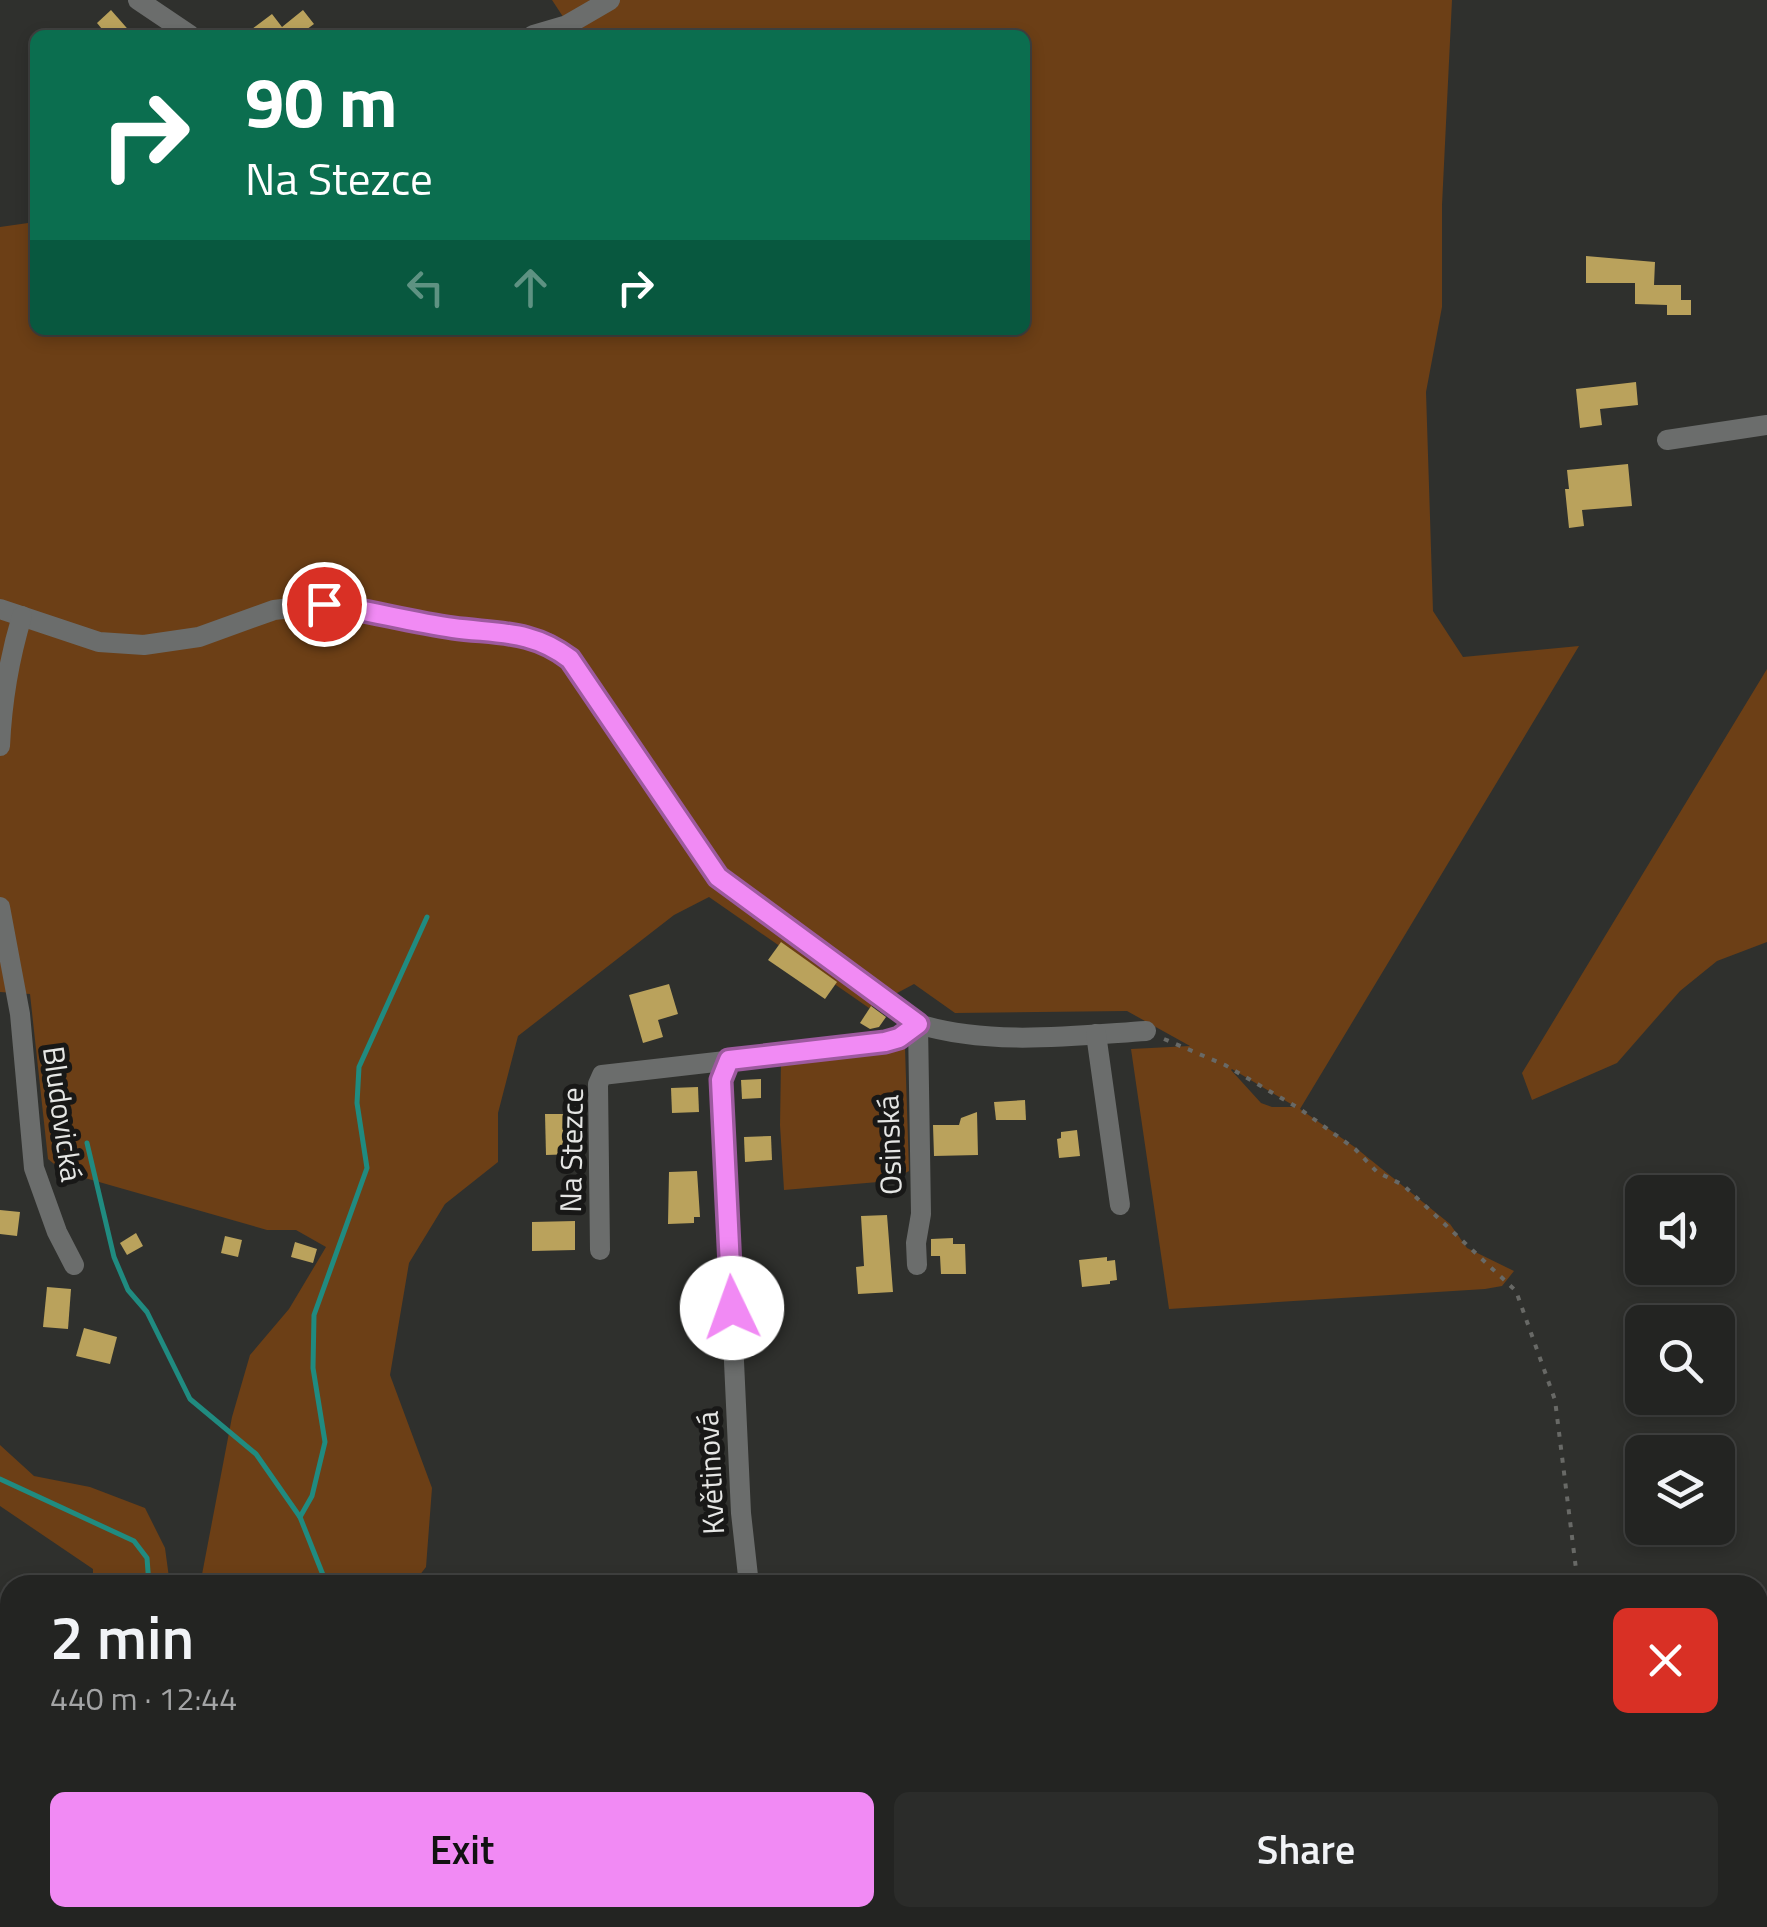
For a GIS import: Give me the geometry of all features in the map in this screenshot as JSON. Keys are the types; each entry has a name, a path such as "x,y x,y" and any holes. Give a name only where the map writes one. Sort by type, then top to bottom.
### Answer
{"street":[{"path":"138,0 183,30"},
{"path":"552,30 567,26 610,0"},
{"path":"1667,440 1767,425"},
{"path":"0,609 99,642 144,645 199,637 274,610 324,604 451,628 521,634 548,642 570,659 718,877 918,1024 950,1034 989,1037 1146,1031"},
{"path":"0,746 13,646 22,616"},
{"name":"Bludovická","path":"0,908 20,1014 34,1168 52,1221 74,1265"},
{"name":"Na Stezce","path":"600,1250 599,1077 885,1042 899,1038 918,1024"},
{"name":"Osinská","path":"918,1024 918,1265"},
{"path":"1096,1034 1120,1205"},
{"name":"Květinová","path":"729,1060 721,1080 741,1513 748,1575"}],"path":[{"path":"1146,1031 1225,1065 1300,1108 1355,1149 1377,1172 1403,1185 1516,1291 1555,1400 1577,1575"}],"shaded area":[{"path":"552,0 1452,0 1442,205 1442,307 1426,392 1433,611 1463,657 1579,646 1300,1109 1356,1148 1450,1224 1467,1248 1514,1271 1502,1286 1485,1289 1169,1309 1131,1049 1190,1046 1127,1011 955,1013 914,984 869,1008 709,897 674,915 518,1036 498,1113 498,1162 445,1204 409,1263 390,1375 432,1488 426,1567 420,1575 202,1575 232,1417 250,1355 289,1309 326,1247 296,1230 267,1230 64,1172 48,1159 30,994 0,992 0,227 30,223 30,335 1030,335 1030,30 572,30","holes":["1232,1069 1296,1107 1261,1103 1231,1070"]},
{"path":"1767,669 1767,942 1717,961 1680,991 1617,1063 1532,1100 1522,1073"},
{"path":"905,1048 909,1171 890,1181 784,1190 781,1062"},
{"path":"0,1445 34,1476 90,1487 145,1508 165,1548 169,1575 93,1575 93,1569 0,1506"}],"building":[{"path":"111,10 129,30 103,30 97,23"},
{"path":"303,10 314,24 306,30 251,30 272,14 282,27"},
{"path":"1586,256 1655,262 1654,285 1681,285 1681,300 1691,300 1691,315 1667,315 1667,305 1635,304 1635,283 1586,283"},
{"path":"1636,382 1638,405 1600,409 1602,425 1580,428 1576,389"},
{"path":"1628,464 1632,506 1582,510 1584,526 1569,528 1567,470"},
{"path":"781,942 837,982 825,999 768,960"},
{"path":"669,984 678,1014 658,1020 663,1037 643,1043 629,995"},
{"path":"871,1006 886,1017 879,1027 870,1029 860,1023"},
{"path":"761,1079 761,1098 742,1099 741,1080"},
{"path":"698,1087 699,1112 672,1113 671,1088"},
{"path":"1025,1100 1026,1120 996,1120 994,1102"},
{"path":"977,1112 978,1155 934,1156 933,1125 959,1125 961,1118"},
{"path":"545,1114 574,1114 575,1154 546,1155"},
{"path":"1077,1130 1080,1156 1059,1158 1057,1139 1061,1132"},
{"path":"771,1136 772,1160 745,1162 744,1137"},
{"path":"697,1171 700,1217 694,1217 694,1223 668,1224 669,1172"},
{"path":"0,1210 20,1212 17,1236 0,1234"},
{"path":"887,1215 893,1292 858,1294 856,1267 864,1266 861,1216"},
{"path":"575,1221 575,1250 532,1251 532,1222"},
{"path":"136,1233 143,1246 127,1255 120,1243"},
{"path":"225,1236 242,1240 238,1257 221,1253"},
{"path":"953,1238 953,1244 965,1244 966,1274 941,1274 940,1256 931,1256 931,1239"},
{"path":"295,1242 317,1249 313,1263 291,1257"},
{"path":"1107,1257 1107,1261 1115,1260 1117,1280 1082,1287 1079,1260"},
{"path":"47,1287 71,1289 68,1329 43,1327"},
{"path":"84,1328 117,1337 110,1364 76,1356"}],"waterway":[{"path":"300,1517 312,1496 325,1442 313,1368 314,1315 367,1168 357,1103 359,1067 427,917"},
{"path":"87,1143 114,1257 128,1290 147,1312 190,1399 256,1454 300,1517 323,1575"},
{"path":"0,1479 134,1541 147,1558 148,1575"}],"route":[{"path":"324,604 451,628 521,634 548,642 570,659 718,877 918,1024 899,1038 885,1042 729,1060 721,1080 732,1308"}]}
